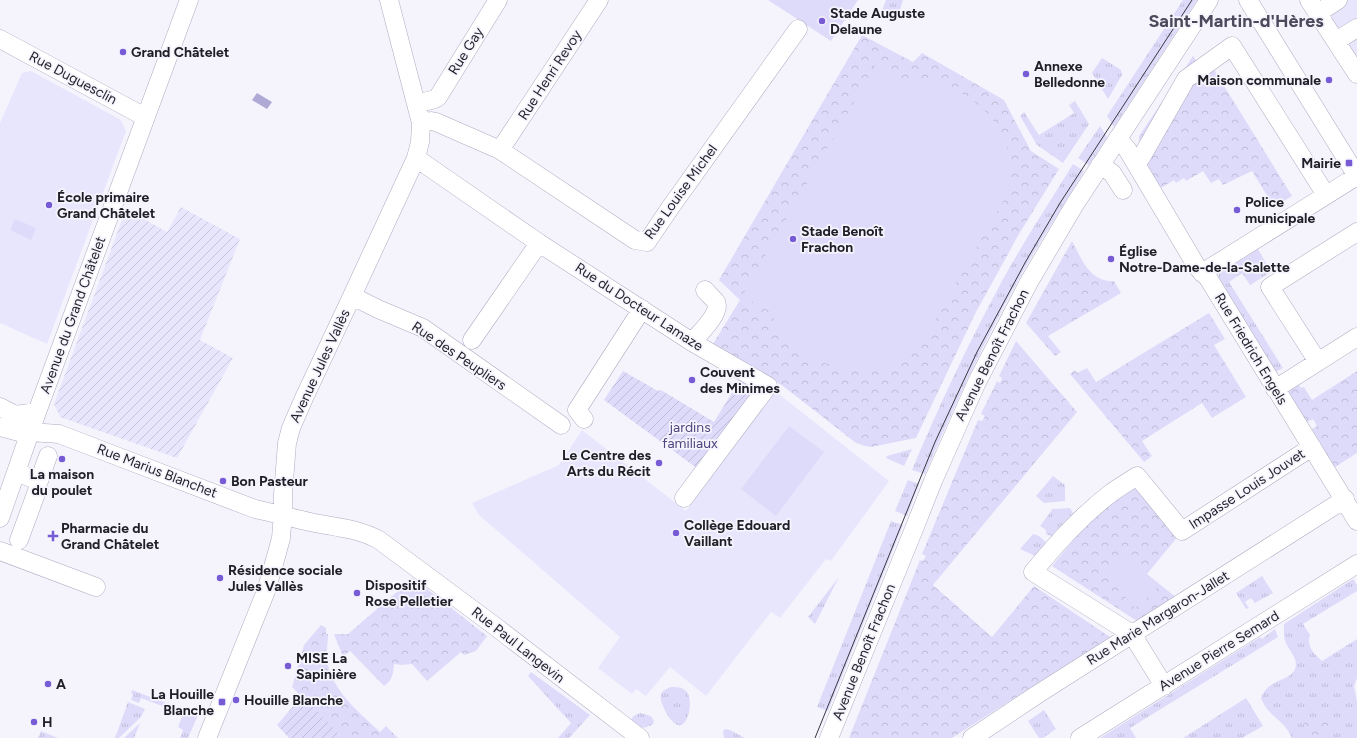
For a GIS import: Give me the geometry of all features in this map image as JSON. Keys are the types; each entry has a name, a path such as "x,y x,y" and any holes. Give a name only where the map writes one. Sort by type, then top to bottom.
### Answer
{"street":[{"name":"Avenue du Grand Châtelet","path":"3,511 37,412 189,0"},
{"name":"Avenue Jules Vallès","path":"207,738 266,591 281,538 287,443 291,428 416,158 420,142 428,122 424,102 389,0"},
{"name":"Rue Gay","path":"424,102 438,97 498,0"},
{"name":"Rue Henri Revoy","path":"500,150 599,0"},
{"name":"Avenue Benoît Frachon","path":"830,738 932,482 977,382 1029,282 1075,204 1209,0"},
{"path":"1202,273 1357,176 1248,0"},
{"path":"1338,0 1313,6 1357,74"},
{"path":"1336,41 1357,28"},
{"name":"Rue Louise Michel","path":"428,122 500,150 635,240 647,242 798,29"},
{"name":"Rue Duguesclin","path":"0,39 145,117"},
{"path":"1136,164 1186,79 1232,46 1326,195"},
{"name":"Rue Friedrich Engels","path":"1118,138 1127,149 1197,267 1208,278 1357,521"},
{"name":"Rue du Docteur Lamaze","path":"416,158 539,243 692,342 768,386 684,498"},
{"path":"1100,164 1112,173 1123,190"},
{"path":"1318,362 1270,287 1357,232"},
{"path":"472,340 539,243"},
{"path":"692,342 714,315 717,308 716,303 705,290"},
{"name":"Rue des Peupliers","path":"352,296 423,328 561,425"},
{"path":"584,419 577,410 642,309"},
{"path":"1275,389 1357,337"},
{"path":"0,407 15,415 37,412"},
{"name":"Rue Marius Blanchet","path":"0,427 19,432 59,434 255,509 283,514"},
{"name":"Impasse Louis Jouvet","path":"1132,634 1034,572 1055,545 1086,514 1112,492 1137,476 1182,531 1312,447"},
{"path":"16,472 39,481 48,456"},
{"path":"19,540 37,491"},
{"name":"Rue Marie Margaron-Jallet","path":"972,738 1038,694 1344,499"},
{"path":"3,511 28,513"},
{"name":"Rue Paul Langevin","path":"283,514 313,523 354,530 379,540 496,627 640,738"},
{"path":"0,551 96,587"},
{"name":"Avenue Pierre Semard","path":"1086,737 1357,564"},
{"path":"1132,634 1164,686"}],"shaded area":[{"path":"1312,0 1357,0 1357,69"},
{"name":"École primaire Grand Châtelet","path":"31,71 121,120 126,131 47,344 0,323 0,123 22,73"},
{"path":"257,93 272,102 267,109 252,100"},
{"path":"181,207 240,239 200,340 233,358 177,458 60,417 54,404 126,209 167,232"},
{"name":"Collège Edouard Vaillant","path":"775,391 889,481 831,561 826,559 780,618 771,612 706,696 670,667 646,696 636,689 632,694 598,668 620,637 479,515 472,503 559,465 582,430 686,511"}],"green space":[{"name":"Stade Auguste Delaune","path":"768,0 858,0 831,41"},
{"path":"886,0 903,0 897,19 888,19 881,13"},
{"path":"1183,0 1197,0 1114,127 1107,116"},
{"path":"862,35 913,62 922,53 1004,100 1031,151 1059,169 1019,234 975,314 916,438 871,447 856,443 783,386 713,344 740,300 719,280"},
{"path":"1193,56 1199,64 1143,144 1139,141 1139,136"},
{"path":"1102,58 1121,70 1122,75 1108,99 1092,73"},
{"path":"876,64 904,81 927,81 939,83 949,87 966,96 980,106 992,119 1001,133 1007,148 1010,164 1009,182 1004,200 928,332 915,350 896,363 878,369 856,371 835,367 815,359 794,344 778,327 771,312 742,296"},
{"path":"1213,68 1292,196 1274,207 1252,171 1223,185 1219,179 1211,183 1203,171 1186,181 1184,178 1176,183 1174,180 1163,187 1158,186 1146,169 1147,162 1157,149 1195,81"},
{"path":"1075,101 1089,124 1063,163 1037,145 1020,116 1024,112 1039,135 1074,113 1069,105"},
{"path":"1100,126 1107,137 1089,165 1078,158"},
{"path":"1073,164 1084,171 1024,269 993,326 925,474 912,470 955,374 1002,281"},
{"path":"15,219 36,228 31,240 10,230"},
{"path":"1072,241 1083,262 1092,274 1098,278 1114,281 1121,293 1048,336 1061,352 1055,356 1026,323"},
{"path":"1258,249 1271,272 1250,285 1242,273 1229,282 1283,368 1274,373 1218,282 1219,274"},
{"path":"1209,313 1225,339 1214,345 1246,397 1212,418 1202,403 1142,441 1152,456 1144,462 1070,374 1075,370 1077,373 1087,368 1096,382"},
{"path":"1016,341 1077,412 933,585 992,637 1034,586 1110,637 952,738 849,738 920,560 923,561 926,556 922,554 978,420 982,421 985,416 981,414 997,381 1000,383 1002,378 999,376"},
{"name":"jardins familiaux","path":"623,371 658,391 661,390 714,422 741,378 755,387 756,392 698,469 604,400"},
{"path":"1357,371 1357,453 1335,467 1312,429 1317,426 1313,419 1307,422 1287,390 1298,384 1301,388 1304,387 1312,400"},
{"path":"789,426 824,452 776,516 741,489"},
{"path":"912,449 904,466 886,458 887,456"},
{"path":"1053,476 1065,485 1065,501 1044,503 1036,496"},
{"path":"908,480 919,484 907,516 895,511"},
{"path":"1136,483 1179,535 1147,574 1177,598 1140,623 1052,566 1090,520"},
{"path":"1070,508 1073,513 1051,536 1046,534 1046,530 1040,526 1052,510 1051,509"},
{"path":"891,521 903,525 828,711 817,707"},
{"path":"1033,534 1039,536 1045,541 1046,544 1035,556 1020,549"},
{"path":"1125,553 1157,589 1135,608 1103,571"},
{"path":"1262,576 1273,593 1255,603 1251,598 1245,602 1249,608 1246,609 1236,593"},
{"path":"839,577 815,624 808,617"},
{"path":"413,578 487,636 476,651 464,655 461,652 427,681 412,664 394,664 391,679 384,686 350,651 343,657 334,634 348,634"},
{"path":"1353,579 1357,585 1357,591 1303,624 1310,635 1309,643 1312,650 1322,661 1357,639 1357,678 1354,686 1357,701 1357,738 1292,738 1287,729 1267,709 1261,699 1268,687 1288,676 1295,669 1295,658 1287,646 1284,638 1284,624"},
{"path":"321,625 326,628 326,634 328,634 327,660 334,681 340,691 347,700 380,732 386,726 398,738 343,738 292,687 304,645"},
{"path":"1275,629 1278,637 1130,728 1136,738 1100,738 1260,637 1262,639"},
{"path":"531,672 590,715 569,738 558,738 571,723 528,676"},
{"path":"671,687 684,690 688,694 690,709 687,719 681,725 677,725 670,718 666,713 662,702 661,694 665,689"},
{"path":"132,690 198,715 188,738 180,738 183,730 178,727 183,714 141,698 139,703 131,700 133,694 131,693"},
{"path":"302,696 343,738 289,738 277,725"},
{"path":"1246,698 1263,726 1242,738 1183,738"},
{"path":"128,702 145,709 141,717 119,738 115,738"},
{"path":"1044,710 1056,729 1043,738 1039,738 1028,721"},
{"path":"640,713 651,716 654,721 652,725 640,728 633,724 631,721 632,718"},
{"path":"1302,717 1331,717 1340,728 1323,738 1309,738"},
{"path":"140,723 134,738 124,738"},
{"path":"725,729 745,738 724,738 723,731"},
{"path":"41,731 58,738 38,738"}],"tram line":[{"path":"815,738 935,442 977,352 1026,261 1060,203 1192,0"}],"place":[{"name":"Stade Auguste Delaune","path":"822,21"},
{"name":"Grand Châtelet","path":"123,52"},
{"name":"Annexe Belledonne","path":"1026,74"},
{"name":"Maison communale","path":"1329,80"},
{"name":"Mairie","path":"1349,163"},
{"name":"École primaire Grand Châtelet","path":"49,205"},
{"name":"Police municipale","path":"1237,210"},
{"name":"Stade Benoît Frachon","path":"793,239"},
{"name":"Église Notre-Dame-de-la-Salette","path":"1111,259"},
{"name":"Couvent des Minimes","path":"692,380"},
{"name":"La maison du poulet","path":"62,459"},
{"name":"Le Centre des Arts du Récit","path":"659,463"},
{"name":"Bon Pasteur","path":"223,481"},
{"name":"Collège Edouard Vaillant","path":"676,533"},
{"name":"Pharmacie du Grand Châtelet","path":"53,536"},
{"name":"Résidence sociale Jules Vallès","path":"220,578"},
{"name":"Dispositif Rose Pelletier","path":"357,593"},
{"name":"MISE La Sapinière","path":"288,666"},
{"name":"A","path":"48,684"},
{"name":"Houille Blanche","path":"236,700"},
{"name":"La Houille Blanche","path":"222,702"},
{"name":"H","path":"34,722"}],"district":[{"name":"Saint-Martin-d'Hères","path":"1236,21"}]}
